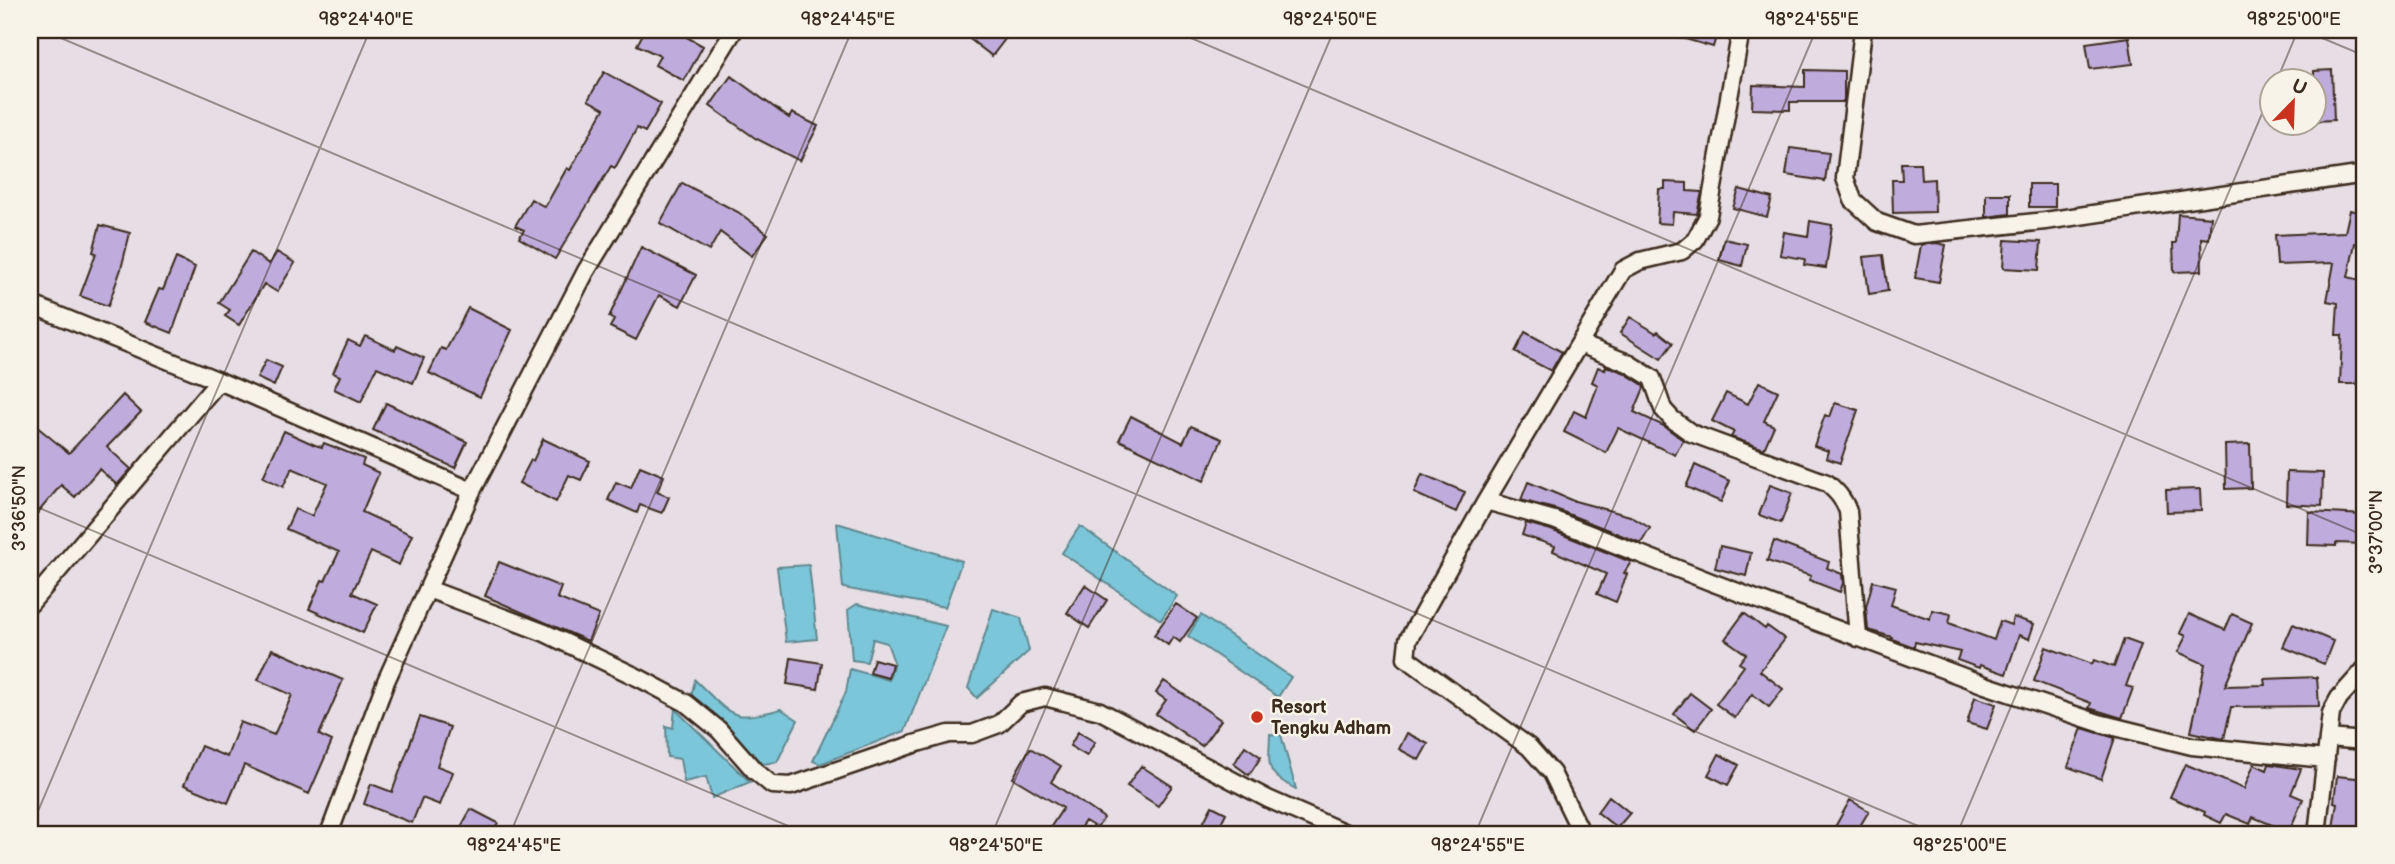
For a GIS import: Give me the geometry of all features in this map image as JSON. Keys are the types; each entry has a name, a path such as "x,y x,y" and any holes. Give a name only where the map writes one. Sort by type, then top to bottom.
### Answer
{"street":[{"path":"329,834 386,681 472,491 586,271 734,30"},
{"path":"1582,834 1552,773 1530,747 1406,658 1408,640 1486,501 1623,270 1640,261 1682,251 1695,240 1708,216 1741,30"},
{"path":"1863,30 1845,178 1853,200 1877,222 1914,235 2045,221 2365,174"},
{"path":"30,304 219,381 472,491"},
{"path":"1580,344 1628,363 1652,378 1663,409 1671,419 1691,433 1827,483 1844,499 1848,511 1858,638"},
{"path":"30,604 219,381"},
{"path":"1486,501 1554,520 1858,638 2099,723 2192,746 2326,759"},
{"path":"428,589 545,633 686,703 719,730 754,770 772,785 791,786 949,734 972,734 999,724 1021,703 1045,697 1100,711 1268,799 1348,834"},
{"path":"2317,834 2330,713 2339,698 2365,669"},
{"path":"2328,738 2365,741"}],"water":[{"path":"837,523 962,561 945,607 843,588"},
{"path":"1080,526 1177,596 1161,620 1062,553"},
{"path":"809,565 817,639 786,642 777,567"},
{"path":"857,604 946,626 905,731 820,764 813,761 846,692 850,669 889,680 894,662 887,643 873,639 867,662 852,660 848,610"},
{"path":"993,609 1021,618 1029,651 977,698 968,688"},
{"path":"1201,615 1291,677 1278,697 1188,636"},
{"path":"695,680 732,713 751,716 781,709 798,720 777,762 762,764 691,697"},
{"path":"675,709 750,782 712,798 706,777 684,782 680,759 667,757 666,726 673,728"},
{"path":"1270,734 1281,735 1296,789 1273,773 1269,762"}],"building":[{"path":"645,30 674,30 703,46 684,81 655,65 660,56 637,45"},
{"path":"958,30 1012,30 992,56"},
{"path":"1668,30 1718,30 1713,47 1668,34"},
{"path":"2129,37 2133,64 2090,69 2086,43"},
{"path":"1805,70 1844,71 1844,102 1790,102 1790,110 1752,109 1753,85 1805,87"},
{"path":"2328,70 2332,70 2334,120 2328,120"},
{"path":"604,72 661,104 645,132 637,128 615,168 611,166 555,259 519,238 524,230 515,226 531,199 545,207 567,168 570,170 604,109 588,100"},
{"path":"731,76 789,118 792,113 818,126 800,161 755,138 710,106"},
{"path":"1790,148 1829,153 1825,181 1786,175"},
{"path":"1901,163 1920,163 1921,180 1934,179 1935,212 1893,213 1892,180 1902,180"},
{"path":"1665,182 1687,183 1687,191 1702,192 1697,214 1673,212 1672,224 1657,223 1659,189 1665,189"},
{"path":"682,183 738,212 768,234 752,256 720,232 709,251 660,223"},
{"path":"2029,184 2055,184 2055,207 2029,207"},
{"path":"1739,189 1772,198 1767,217 1733,208"},
{"path":"1986,194 2010,194 2010,214 1986,217"},
{"path":"2350,210 2365,214 2365,246 2355,243 2348,277 2365,281 2365,376 2359,375 2358,384 2340,384 2342,335 2336,335 2338,303 2327,301 2334,263 2277,265 2275,235 2345,232"},
{"path":"2178,214 2211,217 2209,239 2201,238 2202,271 2174,272 2173,243 2176,243"},
{"path":"1810,221 1832,225 1826,268 1804,265 1805,259 1780,255 1784,232 1808,236"},
{"path":"100,225 130,233 108,306 80,296 96,253 93,252"},
{"path":"1724,239 1747,244 1742,266 1719,260"},
{"path":"2005,240 2041,242 2039,270 2003,268"},
{"path":"1921,245 1946,245 1939,282 1915,278"},
{"path":"641,247 696,275 680,306 659,295 636,340 610,327 614,320 609,317"},
{"path":"251,252 269,264 277,252 295,263 277,292 264,284 239,325 225,316 230,310 219,303"},
{"path":"1883,255 1888,291 1869,294 1864,257"},
{"path":"176,258 195,267 172,333 145,322 159,289 163,290"},
{"path":"468,308 512,330 480,397 429,373 441,348 446,350"},
{"path":"1630,317 1656,333 1658,331 1673,343 1661,359 1620,333"},
{"path":"1525,332 1562,352 1551,371 1515,352"},
{"path":"365,336 395,350 397,346 424,358 413,383 377,367 361,402 334,389 340,376 333,373 348,340 360,346"},
{"path":"266,360 282,367 274,386 257,378"},
{"path":"1606,366 1623,372 1643,385 1634,412 1664,426 1683,440 1675,455 1618,428 1606,453 1564,432 1574,411 1586,417 1598,385 1592,382 1598,367 1605,370"},
{"path":"1759,382 1778,391 1764,421 1774,426 1764,449 1731,437 1734,432 1712,421 1726,393 1748,404"},
{"path":"123,395 141,412 107,447 131,469 117,485 99,469 75,497 61,485 30,522 30,421 69,453"},
{"path":"386,403 467,442 455,468 373,430"},
{"path":"1835,403 1858,410 1840,463 1826,458 1828,451 1814,446 1825,415 1830,417"},
{"path":"1131,416 1183,443 1191,426 1222,439 1204,481 1119,440"},
{"path":"284,431 315,445 322,447 324,443 364,459 362,465 379,473 362,512 412,535 399,565 371,552 352,593 377,604 363,633 309,609 339,552 286,529 295,509 312,516 327,483 292,468 283,487 263,477"},
{"path":"543,439 590,461 581,480 569,475 556,502 519,483"},
{"path":"2250,444 2251,488 2226,489 2225,445"},
{"path":"1695,465 1730,481 1721,502 1686,487"},
{"path":"640,466 664,476 657,492 669,497 662,513 640,505 637,513 608,500 616,482 631,488"},
{"path":"2287,472 2323,473 2322,506 2286,504"},
{"path":"1422,474 1465,492 1456,512 1414,493"},
{"path":"1528,482 1571,500 1630,516 1650,528 1641,543 1558,510 1521,500"},
{"path":"1770,485 1792,493 1781,523 1759,515"},
{"path":"2200,489 2201,511 2167,512 2166,490"},
{"path":"2309,512 2365,515 2365,544 2308,545"},
{"path":"1526,523 1551,530 1631,562 1624,573 1627,574 1616,602 1597,594 1606,574 1553,551 1555,546 1522,535"},
{"path":"1774,541 1829,562 1827,568 1842,574 1840,592 1809,580 1811,576 1767,561"},
{"path":"1720,546 1751,553 1746,576 1715,568"},
{"path":"499,562 561,587 557,598 599,615 588,641 485,596"},
{"path":"1873,581 1896,587 1891,605 1930,619 1932,610 1951,614 1949,623 1994,640 2000,621 2011,625 2013,617 2034,624 2029,639 2019,635 2006,674 1980,665 1979,668 1957,660 1960,652 1915,642 1914,647 1868,630 1866,607"},
{"path":"1085,585 1107,600 1089,628 1067,613"},
{"path":"1176,604 1197,618 1180,642 1173,637 1168,645 1154,635"},
{"path":"1744,613 1765,629 1767,626 1785,639 1760,671 1783,689 1769,707 1752,694 1735,718 1716,704 1744,666 1739,663 1746,654 1725,639"},
{"path":"2189,614 2225,630 2232,614 2252,623 2225,686 2265,685 2264,679 2317,677 2319,706 2231,707 2224,739 2191,732 2205,664 2178,652 2186,636 2180,633"},
{"path":"2293,624 2333,641 2324,664 2283,647"},
{"path":"2124,639 2141,645 2126,686 2133,688 2122,718 2089,708 2091,703 2034,681 2046,647 2092,664 2094,660 2114,667"},
{"path":"272,649 343,680 319,735 332,741 309,794 244,765 228,803 184,785 201,746 227,757 240,722 274,735 292,695 258,680"},
{"path":"791,658 822,663 818,689 787,684"},
{"path":"874,659 892,664 888,678 870,673"},
{"path":"1164,681 1221,720 1202,746 1156,714 1166,700 1156,693"},
{"path":"1690,693 1711,709 1695,730 1674,714"},
{"path":"1975,697 1996,704 1987,729 1967,723"},
{"path":"420,717 450,727 437,766 453,772 440,805 422,798 412,823 364,804 371,784 392,792"},
{"path":"2082,728 2115,738 2101,779 2068,767"},
{"path":"1078,732 1095,742 1087,756 1070,746"},
{"path":"1407,733 1428,744 1419,760 1399,749"},
{"path":"1245,746 1261,757 1249,775 1234,764"},
{"path":"1030,748 1061,766 1051,782 1104,818 1097,828 1085,821 1076,834 1059,834 1050,828 1063,808 1013,778"},
{"path":"1719,754 1739,765 1728,785 1708,775"},
{"path":"2185,764 2244,789 2254,764 2267,770 2269,764 2301,769 2291,794 2303,799 2289,832 2253,817 2250,824 2226,814 2221,823 2204,815 2205,812 2170,797"},
{"path":"1141,766 1172,786 1158,806 1127,786"},
{"path":"2337,776 2365,779 2360,833 2333,828"},
{"path":"1609,796 1630,813 1617,828 1597,812"},
{"path":"1850,800 1869,811 1855,834 1831,834"},
{"path":"1212,806 1226,813 1216,833 1202,825"},
{"path":"471,809 498,823 491,834 457,834"}],"place":[{"name":"Resort Tengku Adham","path":"1257,717"}]}
